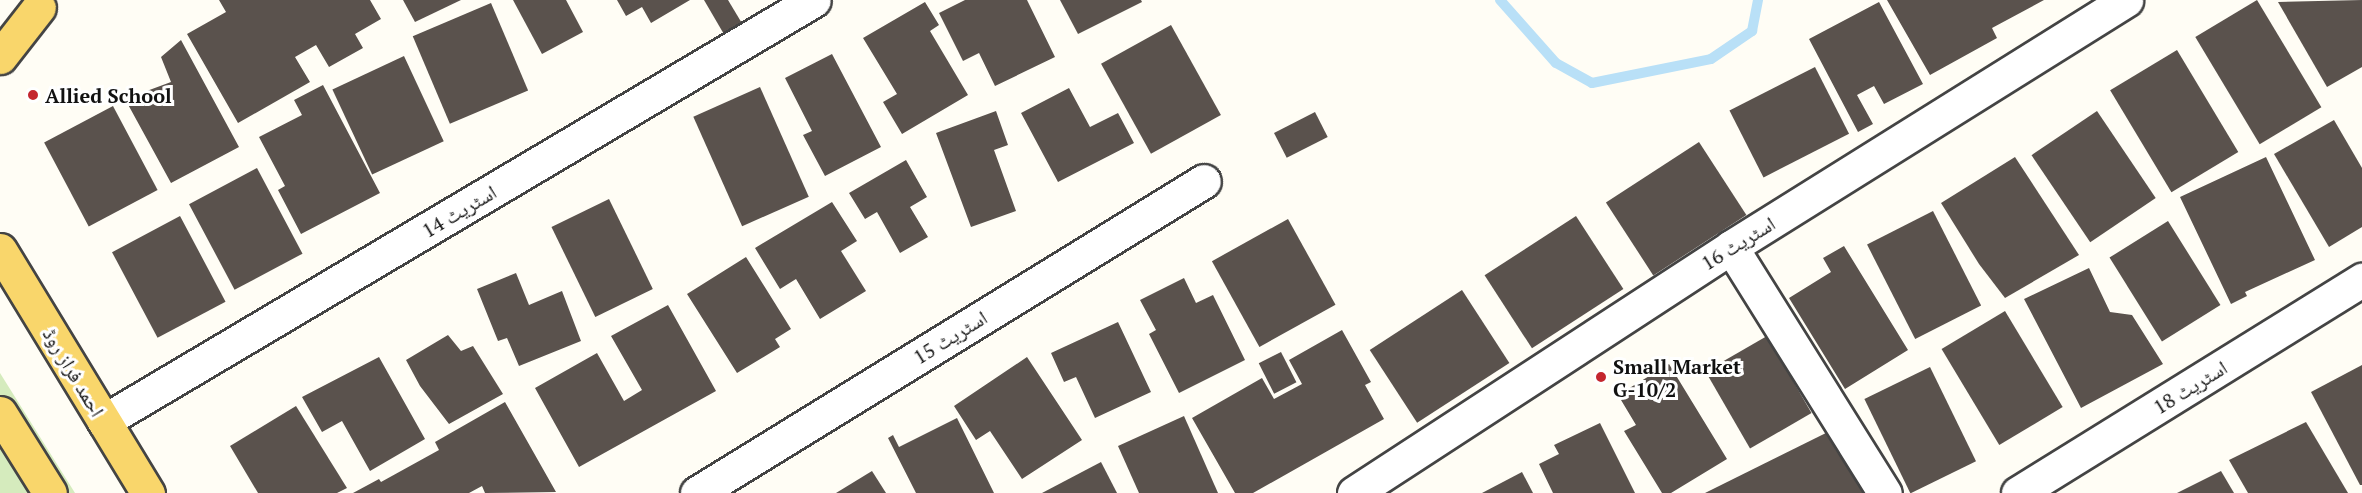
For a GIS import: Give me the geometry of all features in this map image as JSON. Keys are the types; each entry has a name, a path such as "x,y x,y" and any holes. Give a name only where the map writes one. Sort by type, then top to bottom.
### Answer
{"main road":[{"path":"0,33 44,4"},
{"path":"0,57 44,4"},
{"name":"احمد فراز روڈ","path":"0,250 148,493"},
{"path":"0,413 50,493"}],"street":[{"name":"اسٹریٹ 14","path":"104,421 814,0"},
{"name":"اسٹریٹ 16","path":"1354,493 1731,247 2126,0"},
{"name":"اسٹریٹ 15","path":"697,493 1204,181"},
{"path":"1731,247 1885,493"},
{"name":"اسٹریٹ 18","path":"2018,493 2362,280"}],"green space":[{"path":"0,373 75,493 0,493"}],"building":[{"path":"219,0 370,0 381,19 355,34 363,48 329,67 316,45 295,57 310,82 238,123 187,34 226,12"},
{"path":"403,0 461,0 415,22"},
{"path":"513,0 566,0 583,32 542,54"},
{"path":"617,0 690,0 651,23 642,7 626,16"},
{"path":"704,0 728,0 743,25 725,36"},
{"path":"965,0 1027,0 1055,57 995,86 979,53 963,61 939,13"},
{"path":"1060,0 1141,0 1142,2 1078,34"},
{"path":"1887,0 2044,0 1992,28 1997,38 1930,75"},
{"path":"2257,0 2321,107 2260,144 2195,37"},
{"path":"2362,0 2362,67 2327,87 2278,2"},
{"path":"925,2 939,25 930,31 968,95 902,134 883,102 897,94 863,38"},
{"path":"1879,2 1923,84 1884,104 1874,86 1857,95 1873,124 1858,132 1809,39"},
{"path":"491,3 528,90 450,124 413,36"},
{"path":"1171,25 1221,115 1151,154 1101,64"},
{"path":"181,40 239,147 171,183 125,99 171,82 161,57"},
{"path":"2177,50 2238,152 2171,192 2110,90"},
{"path":"832,54 881,147 825,176 803,135 812,131 785,78"},
{"path":"404,56 444,141 372,175 332,89"},
{"path":"1815,67 1849,134 1764,177 1729,111"},
{"path":"323,85 380,193 301,234 278,190 285,186 259,137 302,115 294,100"},
{"path":"760,87 809,197 742,226 693,117"},
{"path":"1069,88 1090,127 1118,113 1134,143 1058,182 1021,113"},
{"path":"113,106 158,190 89,226 44,143"},
{"path":"996,111 1008,145 994,150 1016,211 971,227 936,133"},
{"path":"2097,111 2156,198 2090,242 2032,155"},
{"path":"1315,112 1328,137 1287,158 1274,133"},
{"path":"2334,120 2362,168 2362,227 2329,247 2274,154"},
{"path":"1699,142 1746,215 1653,275 1606,202"},
{"path":"2015,157 2079,255 2005,298 1979,264 1941,203"},
{"path":"2266,157 2315,260 2245,292 2247,296 2231,304 2180,197"},
{"path":"906,160 927,197 910,207 928,237 900,253 877,212 865,219 849,193"},
{"path":"257,168 303,254 235,290 189,204"},
{"path":"609,199 653,289 595,317 551,227"},
{"path":"832,202 857,241 841,251 866,291 820,319 796,279 780,289 755,248"},
{"path":"1933,211 1981,305 1915,339 1867,245"},
{"path":"180,216 226,302 158,338 112,252"},
{"path":"1576,216 1623,289 1532,348 1485,275"},
{"path":"1288,219 1336,305 1259,347 1212,261"},
{"path":"2168,221 2220,305 2162,342 2109,258"},
{"path":"1844,246 1908,350 1845,389 1789,298 1831,272 1823,258"},
{"path":"746,257 791,329 775,339 780,347 737,373 687,294"},
{"path":"2089,268 2110,312 2132,315 2163,364 2081,408 2024,299"},
{"path":"516,273 529,305 562,291 581,341 519,366 507,338 498,341 477,289"},
{"path":"1184,278 1196,303 1213,295 1245,360 1179,393 1149,334 1156,330 1140,300"},
{"path":"1462,290 1509,363 1417,423 1370,350"},
{"path":"668,305 716,391 579,467 535,388 597,353 624,401 642,390 611,336"},
{"path":"2005,311 2063,407 1999,445 1942,349"},
{"path":"1118,322 1151,392 1095,418 1076,377 1064,382 1051,353"},
{"path":"1342,330 1371,382 1365,385 1384,419 1253,493 1235,493 1192,418 1262,378 1274,399 1302,384 1289,360"},
{"path":"448,335 461,351 473,346 503,394 449,424 420,386 406,360"},
{"path":"1767,336 1812,413 1750,449 1706,372"},
{"path":"1281,352 1296,382 1274,394 1259,363"},
{"path":"379,357 425,439 370,471 342,421 322,432 302,397"},
{"path":"1027,357 1082,440 1022,479 990,431 976,440 954,406"},
{"path":"1669,364 1727,459 1671,493 1662,493 1624,431 1636,425 1618,395"},
{"path":"2362,365 2362,485 2360,485 2311,392"},
{"path":"1930,367 1976,461 1910,493 1864,399"},
{"path":"505,402 556,492 485,493 482,486 469,493 353,493 379,479 381,482 439,450 435,442"},
{"path":"296,406 347,488 337,493 258,493 230,446"},
{"path":"1184,416 1218,493 1139,493 1118,446"},
{"path":"957,418 994,493 916,493 888,438 893,435 899,447"},
{"path":"2306,422 2348,493 2248,493 2229,460"},
{"path":"1600,423 1635,493 1553,493 1539,464 1559,454 1554,445"},
{"path":"1834,429 1867,493 1705,493"},
{"path":"1101,462 1117,493 1042,493"},
{"path":"872,471 886,493 836,493"},
{"path":"2221,471 2234,493 2177,493"},
{"path":"1522,472 1533,493 1482,493"}],"waterway":[{"path":"1500,0 1556,63 1592,83 1711,59 1752,31 1758,0"}],"place":[{"name":"Allied School","path":"33,95"},
{"name":"Small Market G-10/2","path":"1601,377"}]}
